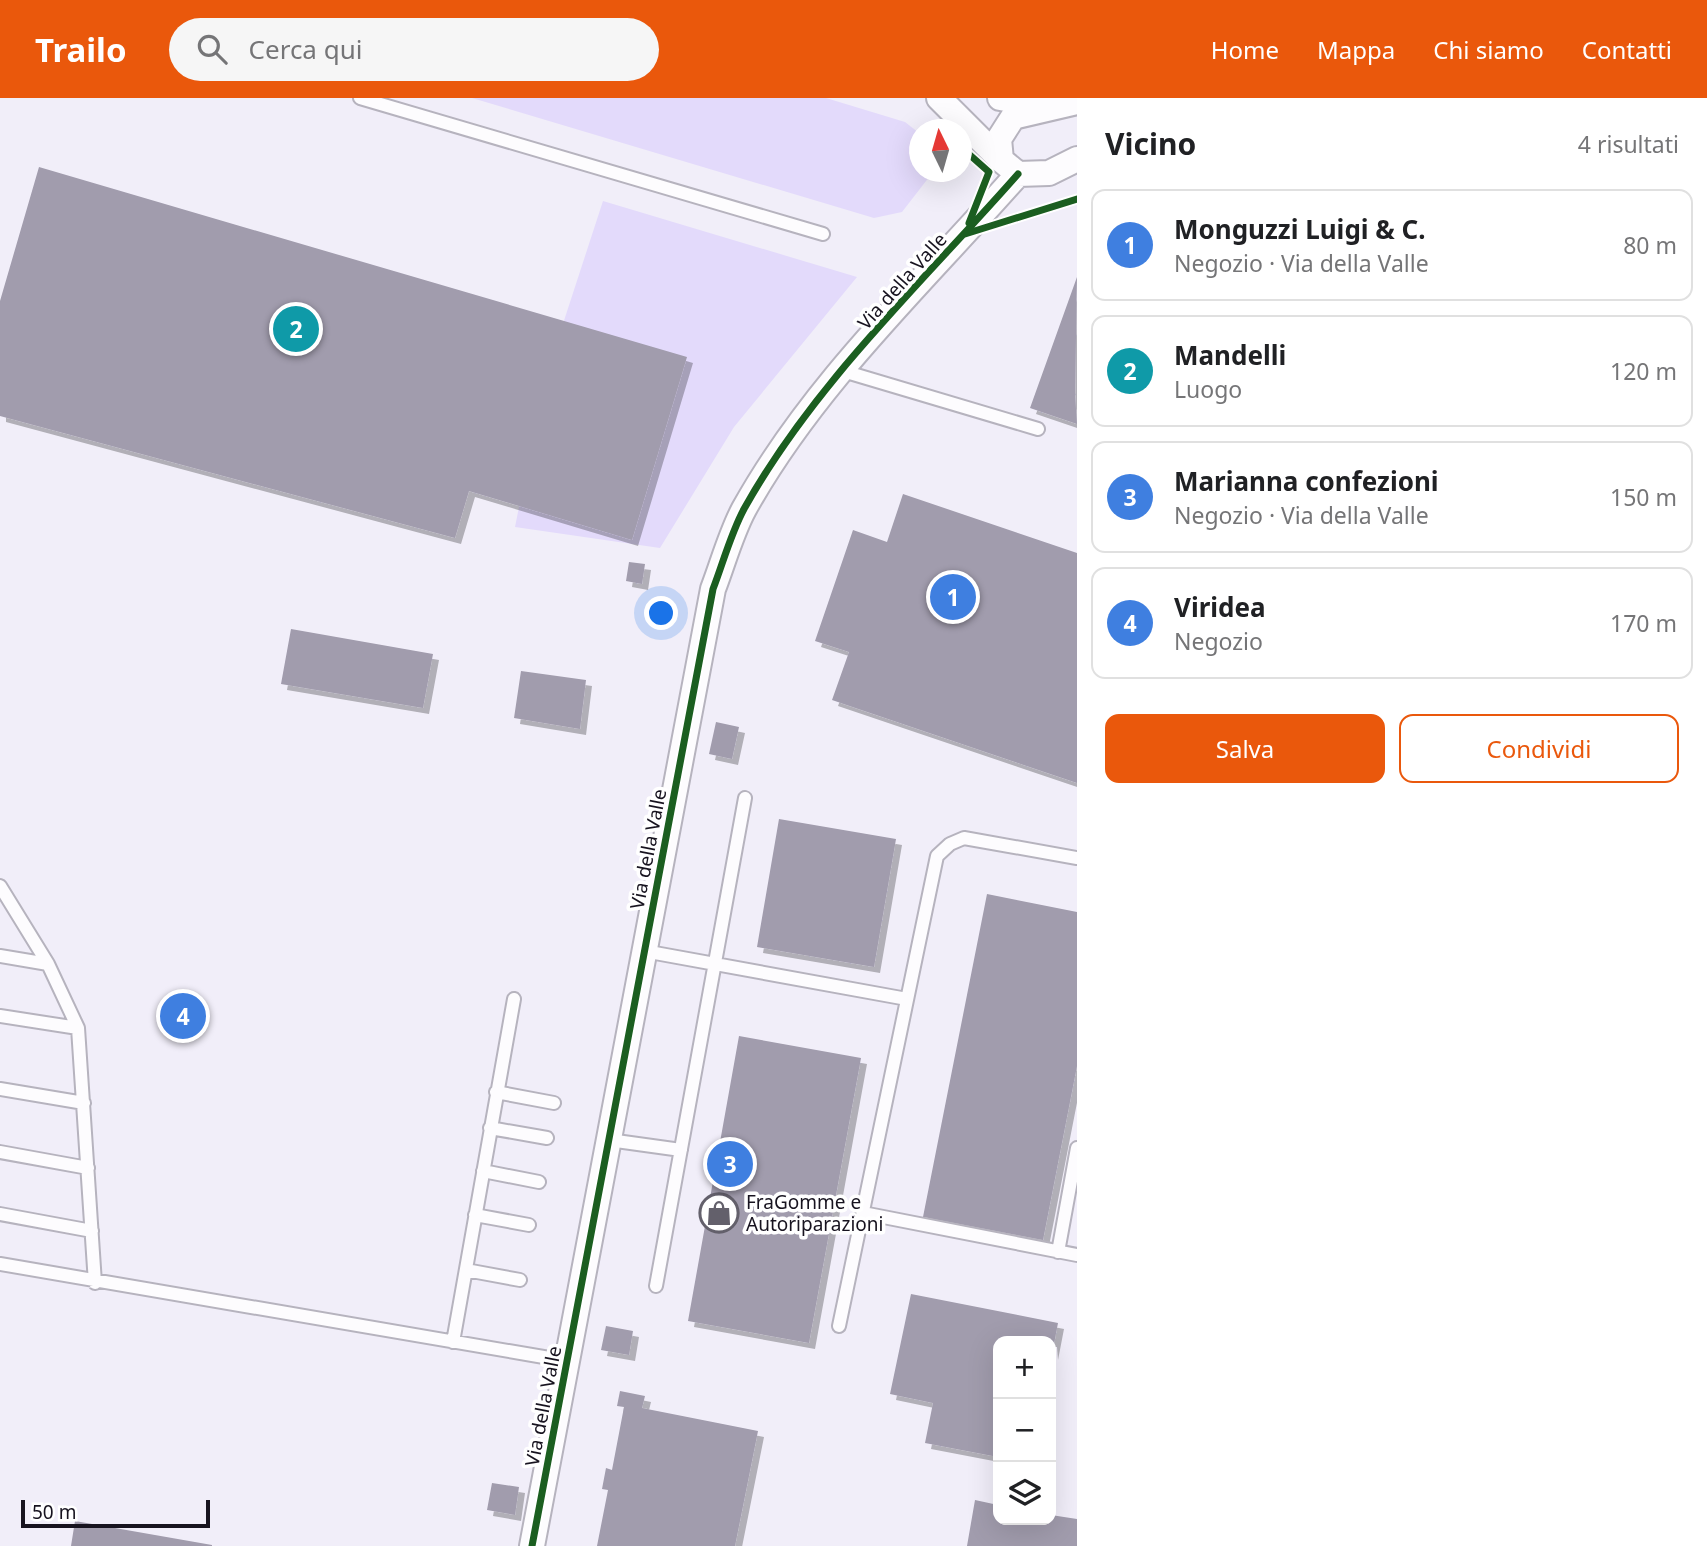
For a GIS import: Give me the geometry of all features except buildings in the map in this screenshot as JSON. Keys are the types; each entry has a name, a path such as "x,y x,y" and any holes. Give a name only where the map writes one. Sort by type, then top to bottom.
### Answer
{"street":[{"path":"939,98 1009,167 1049,173"},
{"path":"1000,98 1070,103"},
{"path":"1009,167 999,139 1013,117 1070,103"},
{"path":"965,234 1049,173 1077,159"},
{"path":"965,234 1009,167"},
{"name":"Via della Valle","path":"533,1546 713,589 743,511 787,442 843,371 965,234"}],"lane":[{"path":"360,98 823,234"},
{"path":"843,371 1038,429"},
{"path":"656,1286 745,798"},
{"path":"839,1326 937,856 950,844 964,838 1077,858"},
{"path":"0,886 5,902 48,964 78,1028 95,1283"},
{"path":"644,951 907,999"},
{"path":"0,956 48,964"},
{"path":"453,1342 514,999"},
{"path":"0,1016 78,1028"},
{"path":"0,1089 84,1103"},
{"path":"496,1092 554,1103"},
{"path":"490,1128 547,1138"},
{"path":"609,1140 681,1150"},
{"path":"1058,1252 1077,1148"},
{"path":"0,1152 88,1168"},
{"path":"483,1171 538,1182"},
{"path":"863,1213 1077,1255"},
{"path":"0,1214 92,1231"},
{"path":"475,1215 529,1225"},
{"path":"0,1265 567,1361"},
{"path":"466,1270 520,1280"}],"shaded area":[{"path":"472,98 826,98 909,125 909,182 925,182 902,212 874,218"},
{"path":"603,201 857,277 734,427 660,548 515,527 544,382"}],"cycle path":[{"path":"969,223 989,172 972,157"},
{"path":"532,1546 713,589 727,548 744,509 803,419 872,334 1018,174"},
{"path":"965,234 1077,199"}],"place":[{"name":"Mandelli","path":"296,329"},
{"name":"Monguzzi Luigi & C.","path":"953,597"},
{"name":"Viridea","path":"183,1016"},
{"name":"Marianna confezioni","path":"730,1164"},
{"name":"FraGomme e Autoriparazioni","path":"719,1213"}]}
